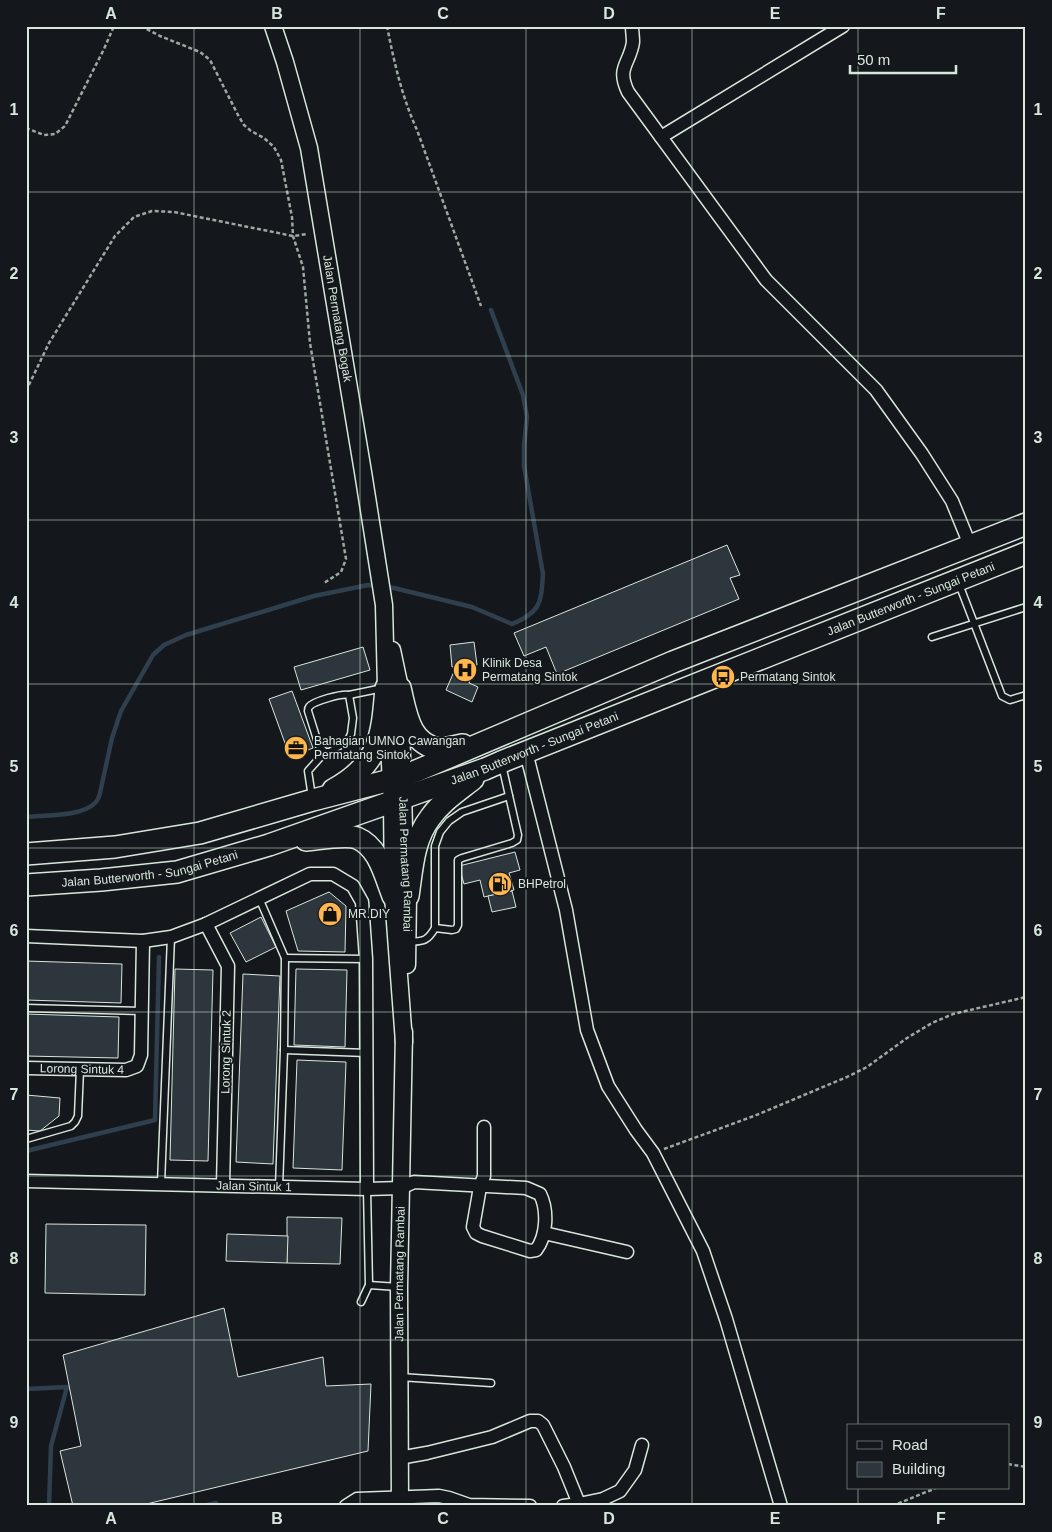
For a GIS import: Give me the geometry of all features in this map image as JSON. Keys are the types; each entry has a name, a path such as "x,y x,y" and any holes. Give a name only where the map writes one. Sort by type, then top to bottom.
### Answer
{"highway":[{"name":"Jalan Butterworth - Sungai Petani","path":"26,885 177,872 269,844 397,789 494,739 967,537 1026,524"},
{"name":"Jalan Butterworth - Sungai Petani","path":"26,854 115,847 200,833 313,800 397,789 493,765 961,589 1026,553"},
{"path":"393,688 410,727 418,738 428,745 440,749 494,739"},
{"path":"313,800 348,782 362,768 376,749 393,688"},
{"path":"401,896 419,839 430,818 447,800 493,765"},
{"path":"269,844 337,837 356,837 368,845 378,857 401,896"}],"street":[{"name":"Jalan Permatang Bogak","path":"273,26 309,148 380,576 393,688 397,789"},
{"path":"632,26 633,42 623,68 623,82 628,92 766,280 876,390 922,454 952,501 967,537"},
{"path":"661,137 843,26"},
{"path":"526,752 566,910 587,1030 608,1086 636,1130 654,1153 703,1251 726,1320 781,1506"},
{"name":"Jalan Permatang Rambai","path":"397,789 405,862 401,896 404,1042"},
{"path":"26,936 142,941 171,937 206,924 310,874 333,874 353,886 362,902 366,959 367,1189"},
{"name":"Jalan Permatang Rambai","path":"400,1501 399,1287 408,942 401,896"},
{"name":"Lorong Sintuk 2","path":"206,924 228,966 223,1185"},
{"path":"142,941 142,1011"},
{"name":"Lorong Sintuk 4","path":"26,1068 126,1070 137,1066 141,1055 142,1011"},
{"path":"484,1127 484,1176 480,1187 473,1227 476,1233 530,1251 536,1250 539,1246 544,1232 627,1252"},
{"name":"Jalan Sintuk 1","path":"26,1181 367,1189 401,1188 414,1182 526,1188 540,1194 545,1209 544,1232"},
{"path":"399,1458 427,1454 492,1437 530,1421 538,1421 543,1425 564,1467 579,1504"},
{"path":"563,1506 602,1499 620,1491 635,1470 642,1445"},
{"path":"346,1506 357,1499 400,1501 439,1496 469,1505 530,1506"}],"lane":[{"path":"961,589 1002,696 1010,700 1026,695"},
{"path":"932,637 1026,607"},
{"path":"325,752 320,746 308,711 309,706 340,695 393,688"},
{"path":"313,800 308,771 325,752 330,752 348,740 351,734 353,718 349,695"},
{"path":"435,928 452,930 458,926 458,860 517,840 518,834 509,796 493,765"},
{"path":"408,942 423,941 430,938 435,928 435,846 440,832 449,821 462,812 509,796"},
{"path":"259,898 285,958 279,1186"},
{"path":"161,1183 171,937"},
{"path":"285,958 366,959"},
{"path":"26,1008 142,1011"},
{"path":"284,1050 367,1054"},
{"path":"26,1139 71,1126 75,1122 78,1116 80,1069"},
{"path":"360,1302 369,1285 367,1189"},
{"path":"369,1285 399,1287"},
{"path":"400,1376 491,1383"}],"path":[{"path":"26,128 44,135 55,134 64,126 114,26"},
{"path":"141,26 200,52 210,60 244,125 274,147 281,160 292,216 293,236 303,267 310,343 346,560 341,572 324,583"},
{"path":"387,26 398,78 410,115 481,306"},
{"path":"26,391 48,343 115,236 134,217 152,211 174,212 293,236 323,233"},
{"path":"654,1153 754,1116 847,1077 932,1023 954,1014 1026,997"},
{"path":"1010,1464 1026,1467"},
{"path":"892,1506 931,1490"}],"building":[{"path":"727,545 740,575 730,578 739,599 557,674 546,647 524,656 514,633"},
{"path":"474,642 477,665 452,667 450,645"},
{"path":"363,647 370,670 301,690 294,667"},
{"path":"456,667 473,673 469,683 478,687 472,702 446,690"},
{"path":"292,691 313,748 290,757 269,699"},
{"path":"515,852 520,870 509,873 514,890 484,897 480,880 464,884 459,866"},
{"path":"512,891 516,907 492,912 488,896"},
{"path":"329,892 346,906 345,952 298,951 286,911"},
{"path":"261,917 276,947 246,962 230,933"},
{"path":"26,961 122,964 121,1003 26,1000"},
{"path":"175,969 213,970 208,1161 170,1160"},
{"path":"296,969 347,970 345,1047 294,1045"},
{"path":"243,974 280,976 273,1164 236,1162"},
{"path":"26,1014 119,1017 118,1058 26,1056"},
{"path":"297,1060 346,1062 342,1170 293,1168"},
{"path":"26,1095 60,1098 59,1116 40,1131 26,1130"},
{"path":"287,1217 342,1218 340,1264 287,1263"},
{"path":"46,1224 146,1225 145,1295 45,1293"},
{"path":"227,1234 288,1236 287,1263 226,1261"},
{"path":"224,1308 238,1377 323,1357 326,1386 371,1384 368,1451 138,1506 73,1506 60,1451 81,1446 63,1355"}],"waterway":[{"path":"384,587 472,607 512,624 529,615 538,605 543,574 524,466 527,417 523,395 491,310"},
{"path":"26,817 72,813 89,808 96,802 100,793 112,738 121,711 153,655 164,645 186,635 314,596 368,585 376,586"},
{"path":"26,1151 155,1120 159,957"},
{"path":"26,1389 67,1387 51,1446 49,1506"},
{"path":"203,1506 216,1503 218,1506"}],"place":[{"name":"Klinik Desa Permatang Sintok","path":"465,670"},
{"name":"Permatang Sintok","path":"723,677"},
{"name":"Bahagian UMNO Cawangan Permatang Sintok","path":"296,748"},
{"name":"BHPetrol","path":"500,884"},
{"name":"MR.DIY","path":"330,914"}]}
